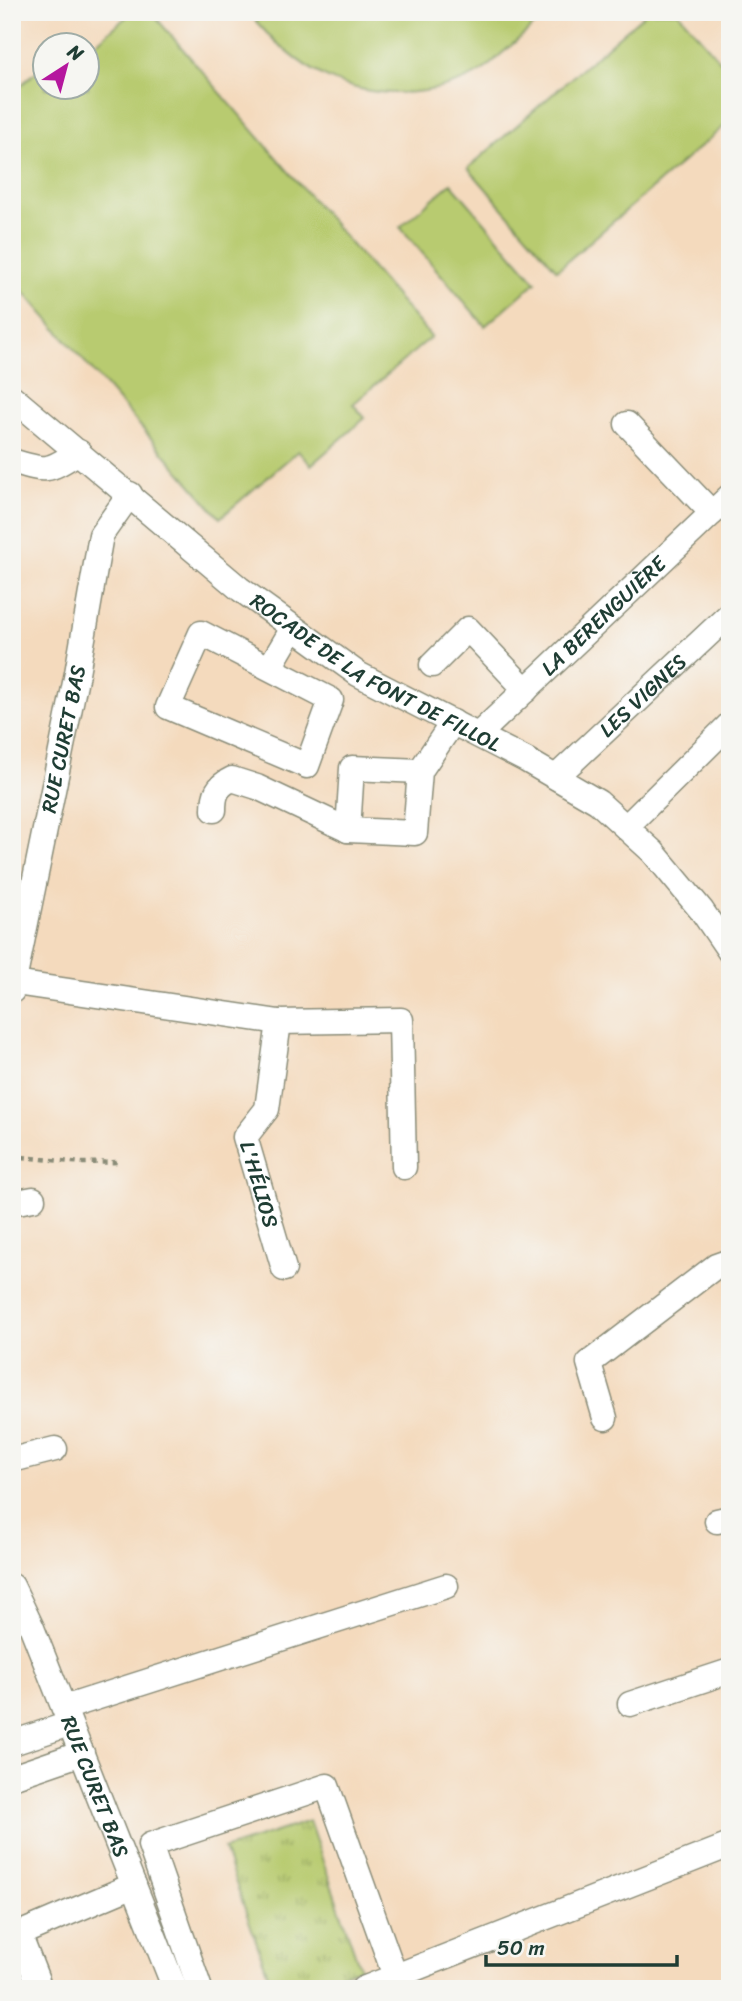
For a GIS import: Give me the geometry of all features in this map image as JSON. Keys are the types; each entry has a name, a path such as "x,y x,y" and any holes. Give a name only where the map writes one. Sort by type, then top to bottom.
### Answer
{"street":[{"name":"ROCADE DE LA FONT DE FILLOL","path":"12,397 196,552 293,628 358,674 478,735 598,802 653,852 702,911 730,952"},
{"path":"627,424 721,505"},
{"path":"12,461 42,470 79,452"},
{"name":"RUE CURET BAS","path":"13,987 77,673 101,535 130,494"},
{"name":"LA BERENGUIÈRE","path":"478,735 721,505"},
{"name":"LES VIGNES","path":"556,778 730,614"},
{"path":"270,667 293,628"},
{"path":"432,665 468,629 526,690"},
{"path":"201,633 270,667 331,700 307,765 168,707 201,633"},
{"path":"214,810 214,794 223,783 232,779 257,787 348,830 415,833 420,771 453,722"},
{"path":"626,827 730,724"},
{"path":"348,830 352,768 420,771"},
{"path":"13,987 279,1022 401,1020 404,1167"},
{"name":"L'HÉLIOS","path":"279,1022 267,1109 245,1137 284,1269"},
{"path":"605,1418 589,1363 716,1265 730,1261"},
{"path":"12,1460 55,1449"},
{"name":"RUE CURET BAS","path":"12,1586 22,1632 66,1716 82,1753 175,1989"},
{"path":"12,1743 66,1716 446,1586"},
{"path":"630,1704 730,1671"},
{"path":"12,1777 82,1753"},
{"path":"200,1989 150,1845 327,1786 395,1976"},
{"path":"363,1989 730,1845"},
{"path":"30,1989 37,1980 16,1935 134,1885"}],"path":[{"path":"12,1156 83,1163 121,1162"}],"green space":[{"path":"132,12 151,12 431,337 353,404 365,418 311,465 298,451 220,518 12,278 12,93 32,75 32,102 102,102 102,38"},
{"path":"248,12 549,12 474,76 439,88 397,93 347,86 325,77 284,50"},
{"path":"647,12 678,12 730,72 730,121 557,270 468,168"},
{"path":"451,183 536,282 485,326 400,227"},
{"path":"309,1821 360,1968 300,1989 273,1989 224,1849"}]}
